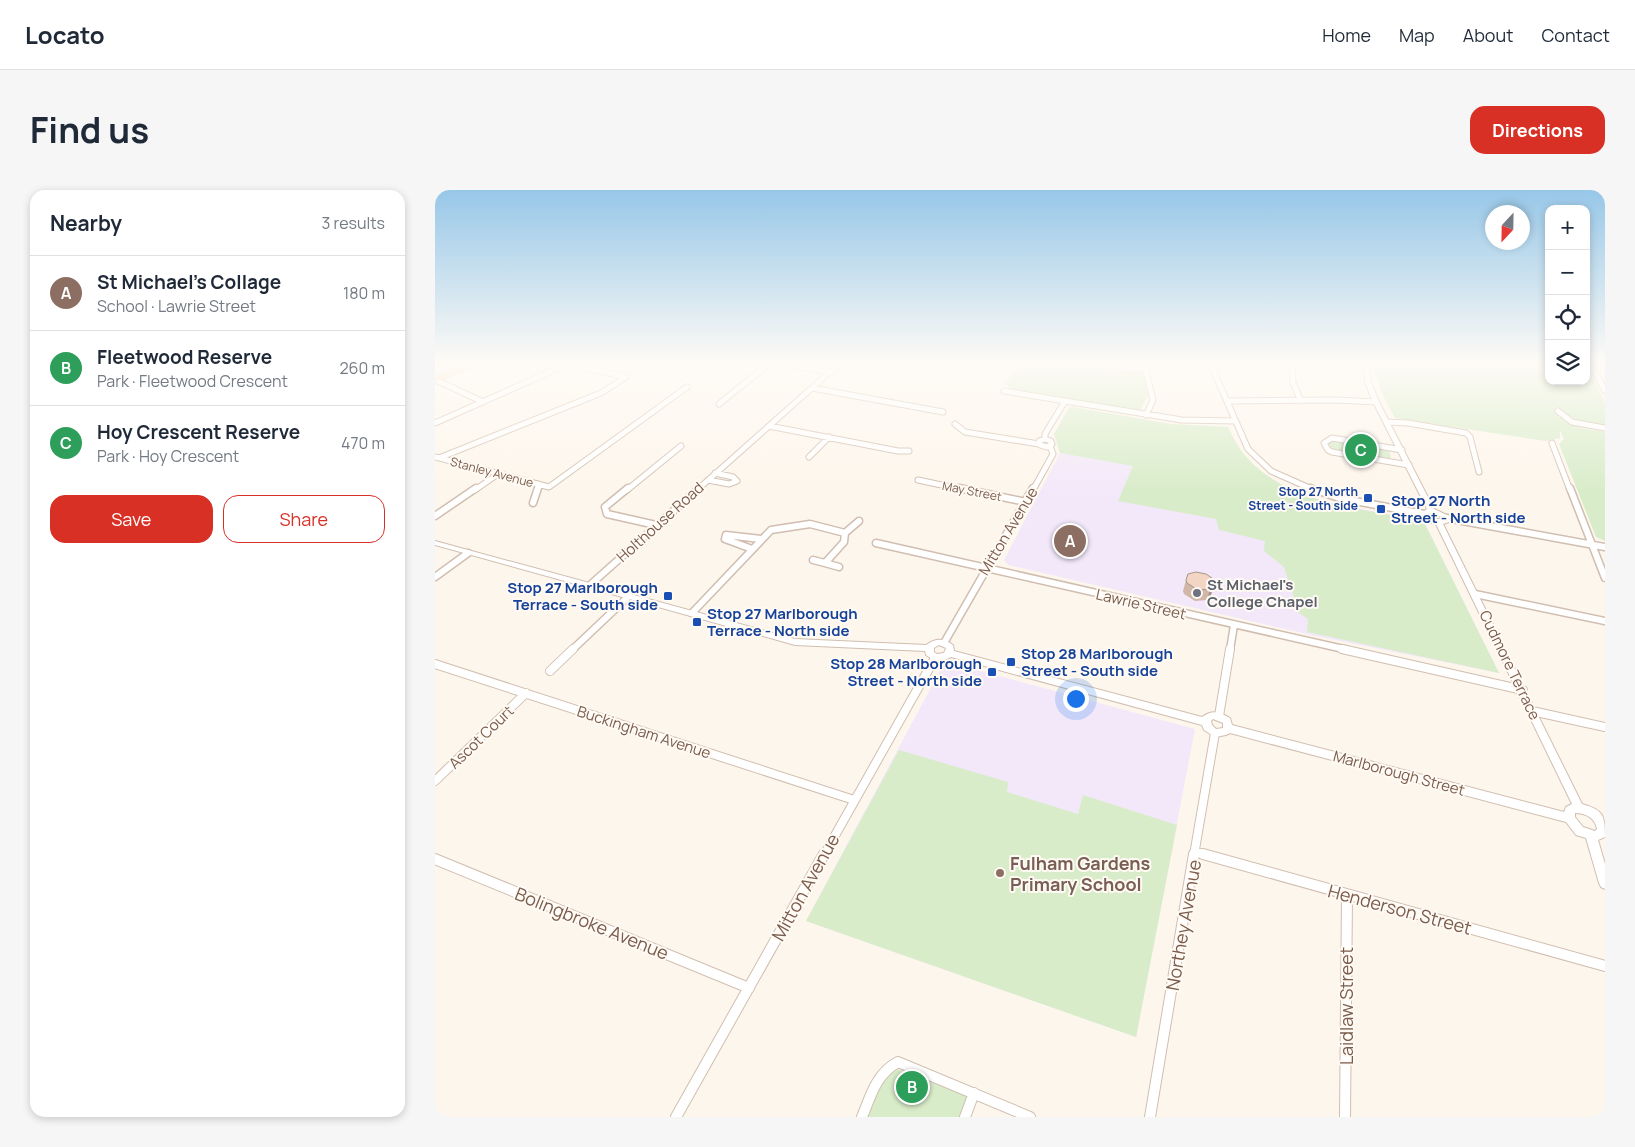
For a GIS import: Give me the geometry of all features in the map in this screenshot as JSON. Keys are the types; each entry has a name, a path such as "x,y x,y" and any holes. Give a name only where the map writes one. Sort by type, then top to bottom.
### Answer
{"street":[{"path":"435,423 473,406"},
{"path":"437,457 567,406"},
{"name":"Stanley Avenue","path":"437,457 549,487 660,406"},
{"name":"Holthouse Road","path":"590,585 791,406"},
{"path":"912,406 943,412"},
{"path":"1045,439 1044,437 1062,406"},
{"path":"1095,406 1193,421 1236,421"},
{"path":"1146,415 1150,406"},
{"path":"1229,406 1248,450 1271,471 1291,481 1339,498 1441,513 1443,520 1605,547"},
{"path":"1378,406 1409,464 1428,512"},
{"path":"1558,411 1564,418 1573,422 1605,428"},
{"path":"1387,422 1407,423 1466,434 1471,438 1479,472"},
{"path":"955,424 965,432 1043,446 1053,444 1045,439 1039,441 1039,444"},
{"path":"769,426 898,451 909,451"},
{"path":"809,457 829,437"},
{"path":"1402,450 1332,438 1324,443 1327,450 1332,452 1409,464"},
{"path":"1553,443 1605,578"},
{"path":"656,525 607,514 605,507 681,446"},
{"name":"Mitton Avenue","path":"944,643 983,572 988,569 1053,454 1050,446"},
{"name":"Holthouse Road","path":"708,480 729,484 737,481 733,477 715,473"},
{"path":"435,516 498,474"},
{"name":"May Street","path":"918,480 1026,502"},
{"path":"533,503 539,484"},
{"name":"Cudmore Terrace","path":"1443,520 1475,594 1579,808"},
{"path":"825,563 844,542 845,533 859,521"},
{"path":"692,613 771,530 810,524 845,533"},
{"path":"752,549 725,540 726,535 761,539"},
{"path":"435,543 795,642 929,648 934,644 944,643 950,647 949,653 943,658 935,658 929,653 929,648"},
{"name":"Lawrie Street","path":"875,543 1523,690"},
{"path":"435,577 468,552"},
{"path":"813,560 839,567"},
{"path":"1475,594 1605,621"},
{"path":"550,671 629,596"},
{"path":"1219,716 1234,625"},
{"path":"949,653 1205,722"},
{"name":"Mitton Avenue","path":"676,1117 935,658"},
{"name":"Buckingham Avenue","path":"435,664 854,800"},
{"name":"Ascot Court","path":"435,781 527,693"},
{"path":"1533,711 1605,727"},
{"path":"1208,716 1219,716 1227,721 1228,728 1223,733 1215,733 1207,727 1205,722 1208,716"},
{"name":"Marlborough Street","path":"1228,728 1569,818"},
{"name":"Northey Avenue","path":"1150,1117 1215,733"},
{"path":"1579,808 1597,816 1604,826 1603,832 1600,835 1591,836 1579,831 1569,818 1570,810 1579,808"},
{"path":"1591,836 1605,883"},
{"name":"Henderson Street","path":"1195,852 1605,966"},
{"name":"Bolingbroke Avenue","path":"435,859 749,988"},
{"name":"Laidlaw Street","path":"1345,1117 1347,895"},
{"path":"862,1117 879,1074 888,1066 898,1062 1030,1117"},
{"path":"965,1117 973,1093"}],"shaded area":[{"path":"1069,408 1171,424 1228,427 1242,453 1261,472 1281,484 1309,497 1335,504 1419,520 1425,524 1499,673 1311,635 1008,565 1004,560 1060,453 1054,434"},
{"name":"Fulham Gardens Primary School","path":"951,663 1195,729 1136,1037 806,921 943,665"}],"green space":[{"path":"1117,406 1142,406 1140,410"},
{"path":"1389,406 1605,406 1605,428 1572,427 1605,432 1605,541 1596,537 1559,444 1564,439 1560,430 1560,438 1546,441 1395,418"},
{"path":"1069,408 1171,424 1228,427 1242,452 1261,471 1284,486 1337,504 1419,520 1425,524 1499,673 1307,632 1308,619 1299,613 1284,567 1264,551 1265,541 1219,530 1216,519 1118,501 1133,466 1060,453 1054,434"},
{"path":"1336,441 1389,451 1391,457 1389,459 1331,449 1328,442"},
{"name":"Fulham Gardens Primary School","path":"899,750 1008,782 1007,792 1078,814 1083,795 1177,825 1136,1037 806,921"},
{"path":"897,1069 969,1097 962,1117 867,1117 881,1081 891,1071"}],"building":[{"path":"1196,572 1206,574 1212,578 1214,584 1210,589 1198,590 1187,583 1188,574"}],"place":[{"name":"Hoy Crescent Reserve","path":"1361,450"},
{"name":"Stop 27 North Street - South side","path":"1368,498"},
{"name":"Stop 27 North Street - North side","path":"1381,509"},
{"name":"St Michael's Collage","path":"1070,541"},
{"name":"St Michael's College Chapel","path":"1197,593"},
{"name":"Stop 27 Marlborough Terrace - South side","path":"668,596"},
{"name":"Stop 27 Marlborough Terrace - North side","path":"697,622"},
{"name":"Stop 28 Marlborough Street - South side","path":"1011,662"},
{"name":"Stop 28 Marlborough Street - North side","path":"992,672"},
{"name":"Fulham Gardens Primary School","path":"1000,873"},
{"name":"Fleetwood Reserve","path":"912,1087"}]}
